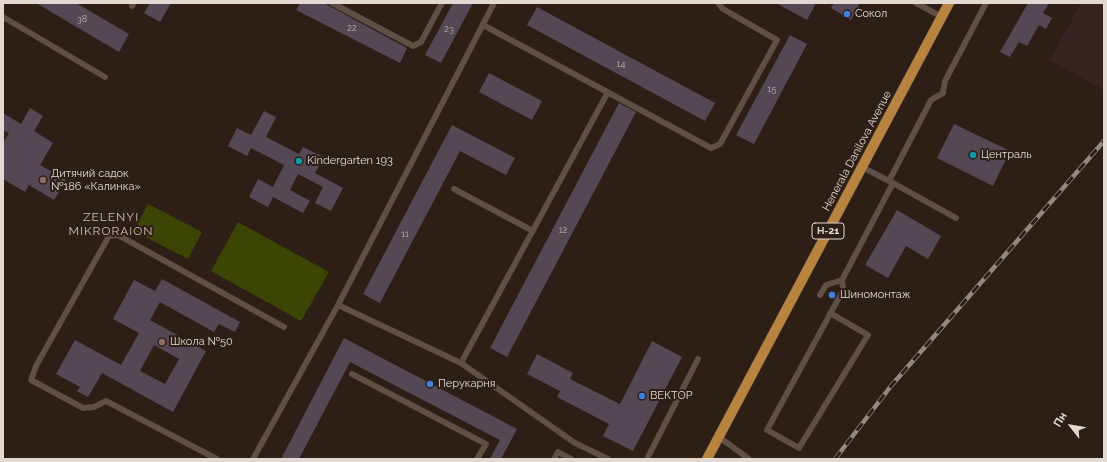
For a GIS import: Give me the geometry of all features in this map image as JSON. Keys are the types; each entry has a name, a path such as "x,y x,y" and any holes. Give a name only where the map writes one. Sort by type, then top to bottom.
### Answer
{"main road":[{"name":"Henerala Danilova Avenue","path":"707,459 949,3"}],"lane":[{"path":"332,3 413,46 421,42 442,3"},
{"path":"253,459 338,305 494,3"},
{"path":"483,25 711,148 720,144 777,40 723,9 718,3"},
{"path":"916,3 942,17"},
{"path":"830,313 868,335 799,448 767,430 830,313 843,289 842,280 932,100 943,93 946,81 986,3"},
{"path":"3,17 105,77"},
{"path":"461,363 608,92"},
{"path":"862,167 956,218"},
{"path":"454,189 533,231"},
{"path":"217,459 106,401 94,407 83,408 31,380 36,366 109,236 118,235 284,327"},
{"path":"820,295 826,285 842,280"},
{"path":"338,305 461,363 575,442 608,459"},
{"path":"647,459 698,359"},
{"path":"352,374 486,444 477,459"},
{"path":"719,437 749,459"},
{"path":"554,459 558,452 571,459"}],"shaded area":[{"path":"1081,3 1104,3 1104,90 1050,60"}],"green space":[{"path":"148,204 202,232 188,259 134,231"},
{"path":"238,222 329,272 301,321 211,271"}],"building":[{"path":"36,3 76,3 129,34 119,52"},
{"path":"150,3 171,3 160,22 144,13"},
{"path":"300,3 324,3 407,48 400,63 296,10"},
{"path":"453,3 473,3 441,63 425,55"},
{"path":"776,3 816,3 807,20"},
{"name":"Сокол","path":"834,3 860,3 851,20 831,8"},
{"path":"1028,3 1049,3 1043,13 1052,18 1046,29 1039,25 1027,46 1019,42 1010,57 1000,52"},
{"path":"537,7 715,103 705,121 527,25"},
{"path":"790,35 807,44 754,144 736,135"},
{"path":"489,73 542,101 532,120 479,92"},
{"path":"619,103 636,112 507,357 490,348"},
{"path":"30,108 43,116 34,131 53,143 40,165 66,180 54,200 29,185 25,192 3,179 3,143 9,133 3,130 3,113 21,124"},
{"name":"Kindergarten 193","path":"264,111 276,117 266,137 299,154 303,147 324,157 315,173 343,188 331,211 315,203 323,187 298,174 290,190 310,201 303,213 273,197 268,207 249,197 258,179 273,187 284,165 251,148 247,156 228,146 237,128 251,135"},
{"name":"Централь","path":"954,124 1010,151 993,186 937,158"},
{"path":"452,125 515,158 506,175 460,151 380,303 363,294"},
{"path":"897,210 941,236 928,259 906,246 888,278 865,265"},
{"name":"Школа №50","path":"162,279 240,322 235,332 219,324 214,332 160,302 150,320 206,351 173,412 102,373 88,397 77,391 80,387 56,374 75,340 121,365 139,333 113,319 134,280 155,291","holes":["154,345 179,359 165,384 140,371"]},
{"path":"344,338 517,429 501,459 490,459 500,440 350,362 299,459 281,459"},
{"name":"ВЕКТОР","path":"652,341 682,357 633,451 603,436 609,424 557,397 560,391 527,374 537,354 573,373 570,379 620,404"}],"railway":[{"path":"835,459 891,386 1104,141"}],"place":[{"name":"Сокол","path":"847,14"},
{"name":"Централь","path":"973,155"},
{"name":"Kindergarten 193","path":"299,161"},
{"name":"Дитячий садок №186 «Калинка»","path":"43,180"},
{"name":"Шиномонтаж","path":"832,295"},
{"name":"Школа №50","path":"162,342"},
{"name":"Перукарня","path":"430,384"},
{"name":"ВЕКТОР","path":"642,396"}],"district":[{"name":"ZELENYI MIKRORAION","path":"111,224"}]}
